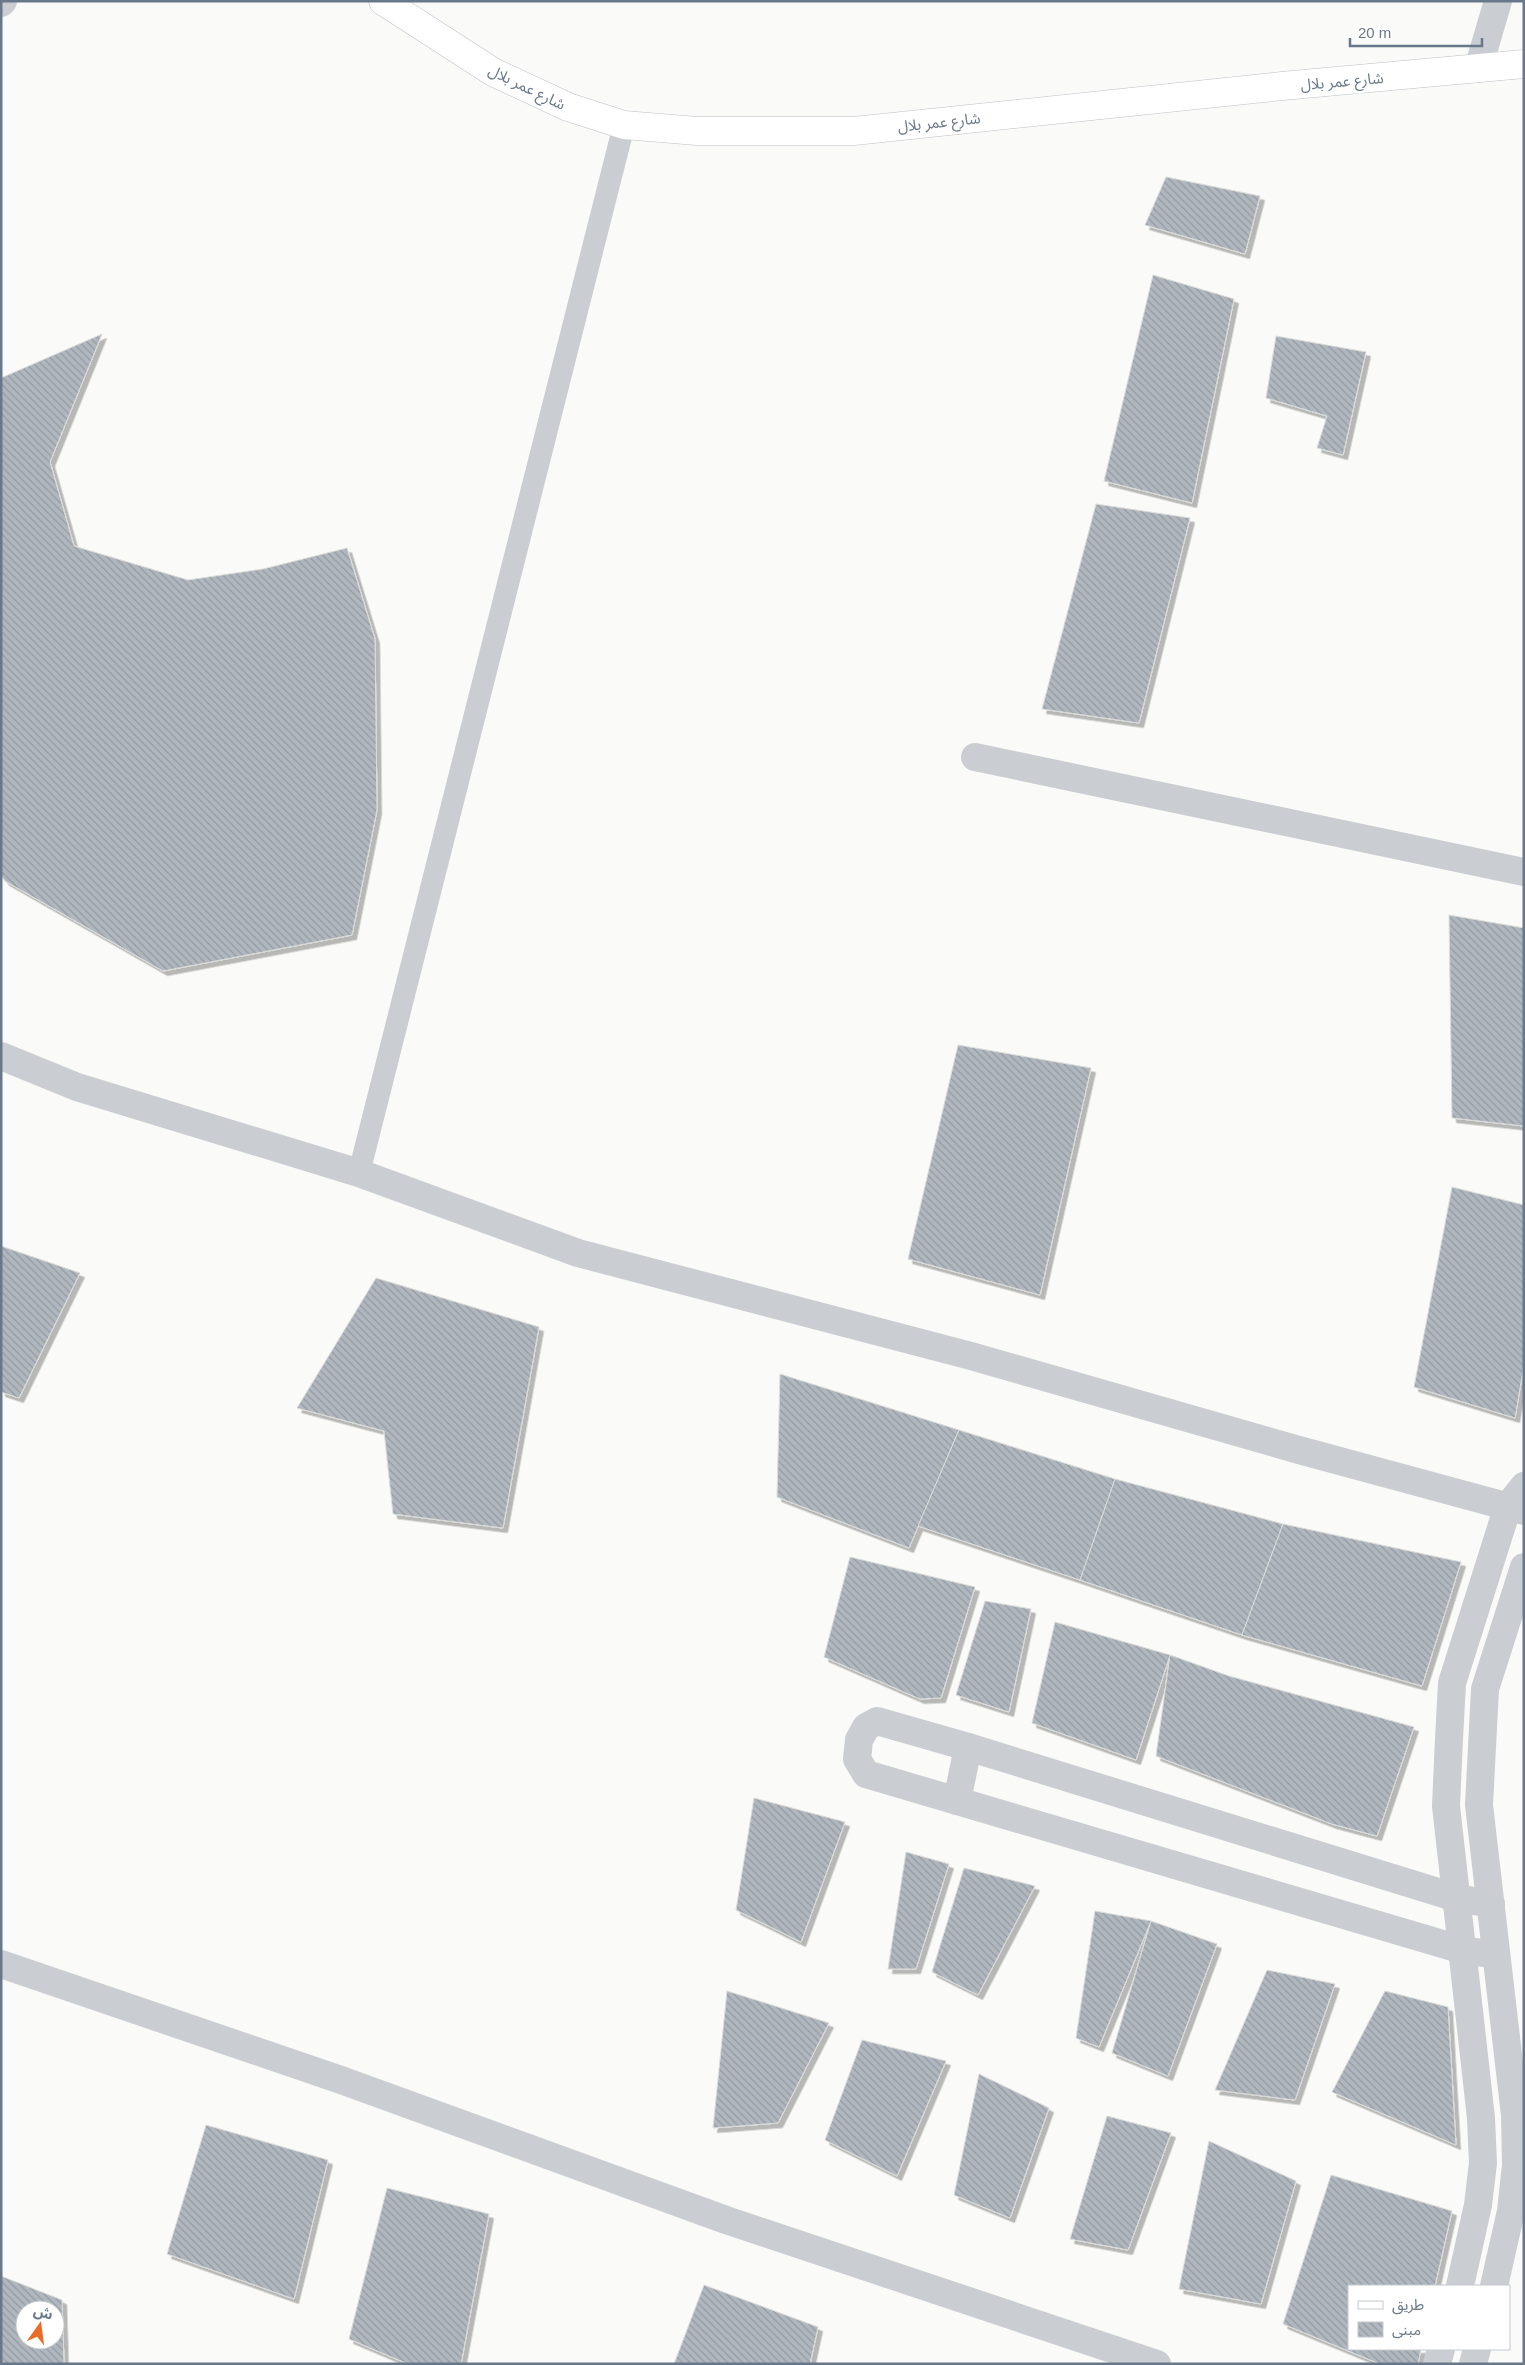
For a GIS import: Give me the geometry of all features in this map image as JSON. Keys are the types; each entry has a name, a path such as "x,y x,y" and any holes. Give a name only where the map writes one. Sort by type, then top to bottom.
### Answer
{"street":[{"name":"شارع عمر بلال","path":"383,1 494,72 568,108 624,125 698,131 854,131 1282,86 1524,64"},
{"path":"1478,69 1498,1"},
{"path":"975,757 1524,872"},
{"path":"1,1056 77,1087 359,1173 578,1253 971,1356 1290,1447 1519,1501 1452,1683 1446,1806 1481,2118 1483,2163 1478,2205 1460,2285"},
{"path":"1494,2285 1511,2211 1516,2165 1515,2115 1479,1805 1485,1689 1524,1567"},
{"path":"1491,1904 1457,1898 968,1747 877,1721 866,1728 859,1740 857,1759 866,1774 1463,1950 1496,1955"},
{"path":"957,1801 968,1747"},
{"path":"1,1964 332,2077 726,2220 1116,2357 1157,2364"},
{"path":"1437,2364 1441,2350"},
{"path":"1473,2364 1477,2350"}],"lane":[{"path":"359,1173 624,125"}],"building":[{"path":"1166,177 1260,196 1245,254 1145,225"},
{"path":"1153,275 1234,299 1192,503 1104,481"},
{"path":"102,334 50,462 74,546 188,580 263,569 347,548 375,639 377,810 352,935 163,971 5,881 1,875 1,378"},
{"path":"1276,336 1366,352 1343,455 1317,448 1327,416 1266,398"},
{"path":"1096,504 1190,518 1139,723 1042,709"},
{"path":"1449,915 1524,928 1524,1126 1452,1118"},
{"path":"958,1045 1091,1068 1040,1295 908,1259"},
{"path":"1452,1187 1524,1205 1524,1365 1515,1418 1414,1387"},
{"path":"1,1246 80,1273 19,1398 1,1392"},
{"path":"376,1278 539,1327 503,1528 393,1514 384,1431 297,1408"},
{"path":"780,1374 959,1430 909,1548 777,1497"},
{"path":"959,1430 1115,1479 1080,1580 918,1526"},
{"path":"1115,1479 1283,1524 1242,1635 1080,1580"},
{"path":"1283,1524 1461,1562 1422,1686 1242,1635"},
{"path":"850,1557 975,1587 941,1698 920,1699 824,1657"},
{"path":"985,1601 1031,1609 1009,1712 956,1695"},
{"path":"1055,1622 1170,1655 1136,1760 1032,1723"},
{"path":"1170,1655 1229,1676 1414,1727 1377,1836 1332,1824 1156,1756"},
{"path":"754,1798 845,1822 801,1942 736,1910"},
{"path":"906,1852 949,1864 916,1969 888,1969"},
{"path":"964,1868 1035,1886 978,1995 932,1972"},
{"path":"1095,1911 1151,1921 1099,2047 1076,2038"},
{"path":"1151,1921 1217,1944 1168,2076 1112,2053"},
{"path":"1267,1970 1335,1984 1295,2100 1215,2090"},
{"path":"727,1991 829,2023 778,2123 713,2128"},
{"path":"1385,1991 1448,2007 1456,2145 1332,2092"},
{"path":"862,2040 946,2061 897,2176 825,2140"},
{"path":"979,2074 1049,2108 1010,2218 954,2195"},
{"path":"1107,2116 1171,2133 1128,2250 1070,2239"},
{"path":"206,2125 328,2160 294,2299 167,2254"},
{"path":"1209,2141 1296,2181 1261,2304 1179,2289"},
{"path":"1331,2175 1452,2211 1435,2285 1348,2285 1348,2350 1421,2350 1418,2364 1380,2364 1283,2324"},
{"path":"387,2188 489,2214 461,2364 408,2364 349,2339"},
{"path":"1,2276 62,2300 15,2300 15,2350 64,2350 64,2364 1,2364"},
{"path":"704,2285 818,2327 810,2364 674,2364"}]}
